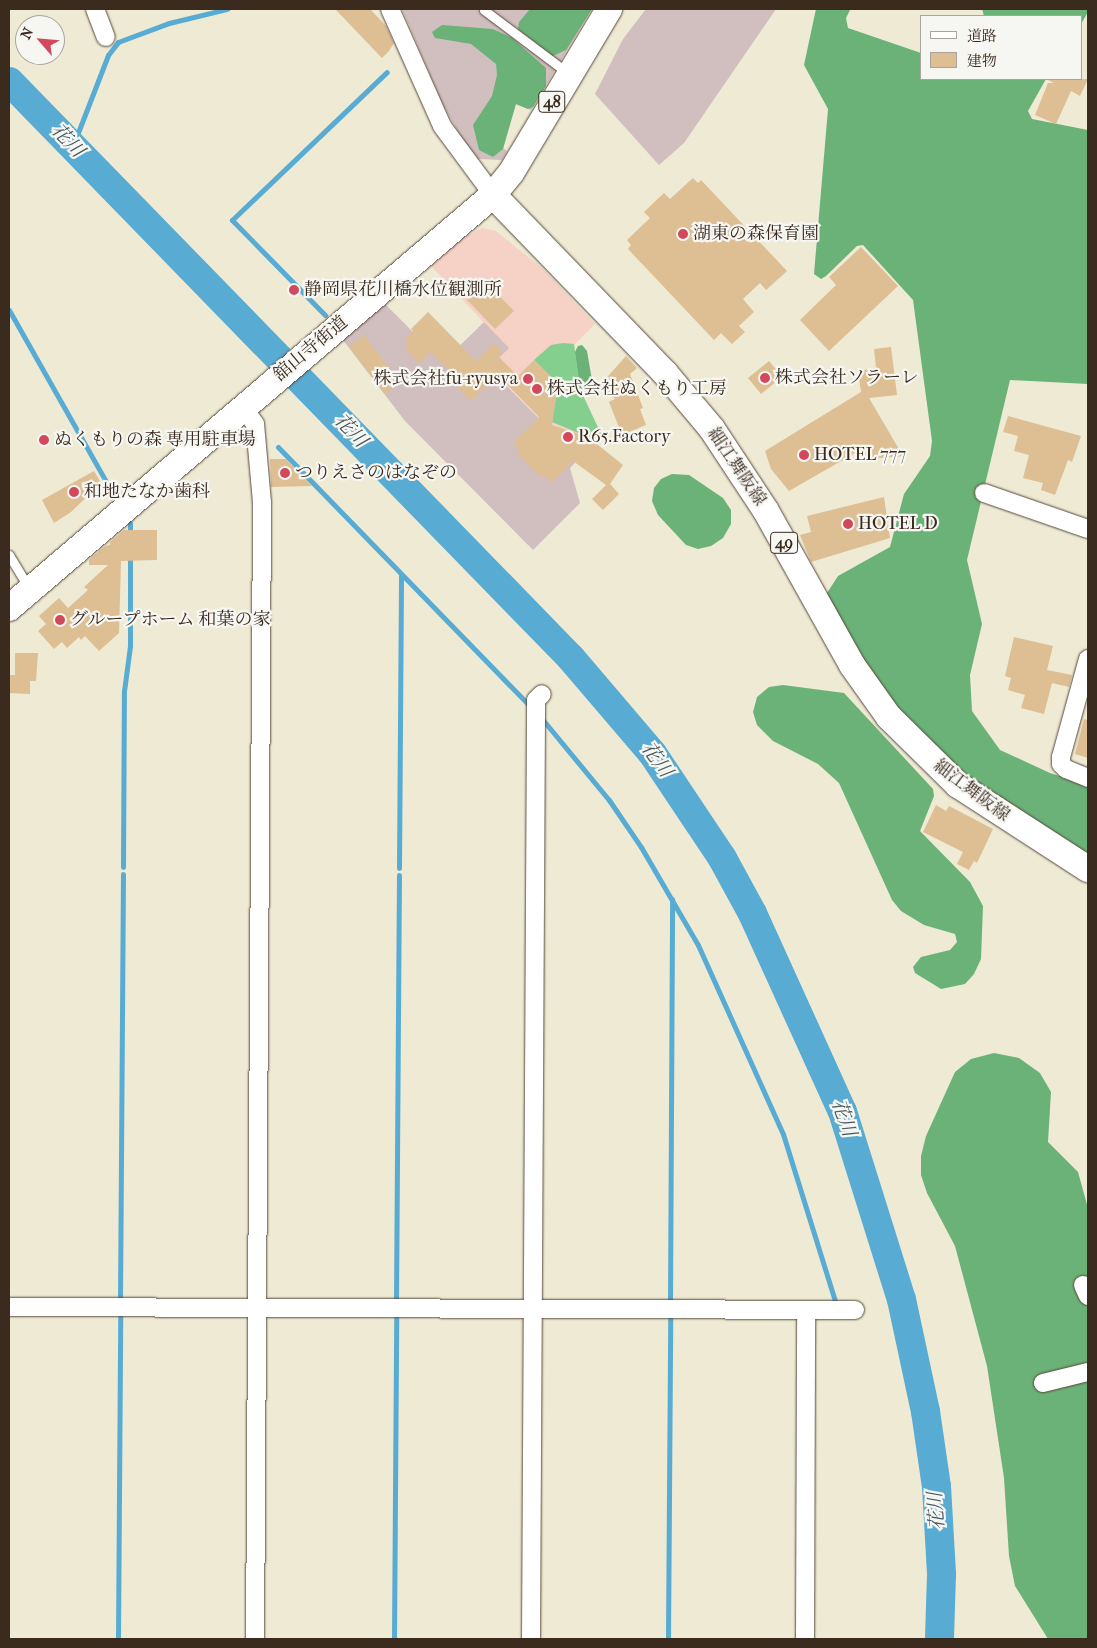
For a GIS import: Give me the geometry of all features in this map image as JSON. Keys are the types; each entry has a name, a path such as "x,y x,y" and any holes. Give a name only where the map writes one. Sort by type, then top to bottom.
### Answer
{"main road":[{"name":"舘山寺街道","path":"9,608 323,338 493,195 510,173 610,9"},
{"name":"細江舞阪線","path":"493,195 665,373 712,429 766,511 852,664 910,741 984,804 1088,869"}],"street":[{"path":"95,9 106,37"},
{"path":"390,9 442,126 493,195"},
{"path":"248,402 255,424 262,502 255,1639"},
{"path":"984,493 1088,530"},
{"path":"1088,660 1061,757 1061,764 1066,769 1088,778"},
{"path":"531,1639 536,700 542,694"},
{"path":"9,1307 855,1310"},
{"path":"804,1639 806,1311"},
{"path":"1043,1383 1088,1372"}],"lane":[{"path":"484,10 569,74"},
{"path":"9,555 30,590"}],"shaded area":[{"path":"402,9 592,9 531,110 515,104 503,148 507,151 502,160 478,159 461,137 443,105"},
{"path":"646,9 776,9 684,143 659,165 595,94 623,39"},
{"path":"482,228 496,231 543,269 595,324 574,345 580,389 602,436 579,459 489,367 508,348 431,266 463,238"},
{"path":"385,304 443,362 484,322 509,348 489,368 579,459 570,468 580,503 533,550 405,421 343,340"}],"green space":[{"path":"530,9 592,9 566,50 553,56 518,29 519,22"},
{"path":"816,9 856,9 850,10 846,18 848,28 920,53 920,80 1045,80 1028,111 1032,119 1088,130 1088,384 1010,380 967,560 982,624 970,675 972,711 1000,750 1050,773 1088,785 1088,856 990,795 940,756 878,685 829,603 827,593 838,576 890,547 904,494 930,456 932,441 913,300 863,245 857,246 821,279 814,274 828,109 804,65"},
{"path":"982,9 1088,9 1082,22 1082,15 984,15"},
{"path":"442,25 493,29 512,38 546,68 546,86 533,107 528,109 516,104 503,149 493,157 479,150 473,125 492,96 497,75 496,64 471,44 435,38 432,32"},
{"path":"574,344 580,389 602,436 595,443 588,437 552,422 558,384 534,360 551,345"},
{"path":"582,345 587,351 593,386 589,395 580,389 575,352 578,346"},
{"path":"672,474 689,475 723,498 731,510 731,524 723,538 711,546 698,549 686,545 658,515 652,501 654,488 661,479"},
{"path":"783,685 844,693 933,789 934,796 920,831 970,882 983,906 981,959 974,974 965,984 941,989 915,973 913,967 921,957 950,950 957,942 955,934 924,925 901,911 892,900 839,783 818,764 773,741 757,725 753,712 757,697 769,687"},
{"path":"994,1053 1019,1058 1040,1073 1051,1092 1048,1142 1078,1172 1088,1208 1088,1639 1048,1639 1015,1586 1009,1556 1004,1478 987,1366 955,1246 927,1193 921,1175 921,1156 926,1136 955,1072 971,1059"}],"building":[{"path":"335,9 370,9 386,26 394,43 389,51 382,58"},
{"path":"1088,79 1080,96 1071,91 1056,124 1035,115 1048,83 1054,83 1048,80"},
{"path":"693,178 698,183 701,180 787,271 766,290 760,283 743,299 754,312 739,326 745,332 732,344 721,333 714,340 628,249 631,245 627,240 650,218 644,212 664,193 670,199"},
{"path":"861,247 898,286 829,351 800,320 836,285 829,277"},
{"path":"486,282 514,311 495,329 467,300"},
{"path":"428,312 476,361 495,343 503,352 498,356 518,376 534,360 558,384 552,425 588,437 623,465 610,484 619,494 603,510 592,499 606,485 573,461 551,483 544,475 541,477 517,453 520,450 513,443 539,417 498,375 471,401 458,388 462,384 431,352 419,363 405,349 408,346 405,340 413,331 411,329"},
{"path":"364,335 400,382 385,394 349,347"},
{"path":"891,347 897,395 869,398 903,456 859,460 855,453 789,491 771,469 765,451 861,392 858,371 876,368 874,349"},
{"path":"626,356 637,368 630,374 643,408 640,409 646,425 622,435 609,402 615,399 601,384"},
{"path":"769,361 782,377 761,394 748,378"},
{"path":"1008,416 1081,436 1072,462 1068,460 1055,495 1041,490 1043,483 1023,478 1029,455 1014,451 1018,436 1003,432"},
{"name":"つりえさのはなぞの","path":"270,459 286,459 312,486 271,487"},
{"name":"和地たなか歯科","path":"94,471 101,483 71,512 54,523 42,500"},
{"name":"HOTEL D","path":"884,497 890,538 811,562 800,535 811,532 807,516"},
{"path":"124,530 157,530 157,560 121,561 119,633 99,651 85,636 81,640 79,637 67,648 62,642 54,649 38,631 46,624 39,616 59,598 68,608 88,590 84,587 108,565 89,565 89,560 105,546 110,545 110,542"},
{"path":"1014,637 1053,646 1047,670 1072,675 1069,687 1052,683 1044,714 1021,708 1025,695 1008,690 1011,678 1005,676"},
{"path":"15,653 38,653 36,681 30,681 30,694 9,693 9,675 15,675"},
{"path":"1084,719 1088,720 1088,758 1075,754"},
{"path":"936,805 946,811 949,806 993,829 977,863 974,861 969,870 957,864 963,852 923,832"}],"waterway":[{"path":"72,148 108,55 118,42 169,23 227,9"},
{"path":"325,315 232,220 387,72"},
{"name":"花川","path":"9,81 570,657 652,753 722,858 752,913 842,1111 901,1299 925,1411 936,1486 941,1574 939,1639"},
{"path":"9,310 115,497"},
{"path":"278,447 529,705"},
{"path":"130,523 130,535"},
{"path":"123,867 124,691 130,646 130,556"},
{"path":"399,868 401,576"},
{"path":"543,720 609,800 641,847 698,945 783,1134 835,1301"},
{"path":"120,1302 123,874"},
{"path":"396,1303 399,875"},
{"path":"670,1304 672,899"},
{"path":"118,1639 120,1314"},
{"path":"394,1639 396,1315"},
{"path":"668,1639 670,1316"}],"place":[{"name":"湖東の森保育園","path":"683,234"},
{"name":"静岡県花川橋水位観測所","path":"294,290"},
{"name":"株式会社ソラーレ","path":"765,378"},
{"name":"株式会社fu-ryusya","path":"528,379"},
{"name":"株式会社ぬくもり工房","path":"537,389"},
{"name":"R65.Factory","path":"568,437"},
{"name":"ぬくもりの森 専用駐車場","path":"44,440"},
{"name":"HOTEL 777","path":"804,455"},
{"name":"つりえさのはなぞの","path":"285,473"},
{"name":"和地たなか歯科","path":"74,492"},
{"name":"HOTEL D","path":"848,524"},
{"name":"グループホーム 和葉の家","path":"60,620"}]}
